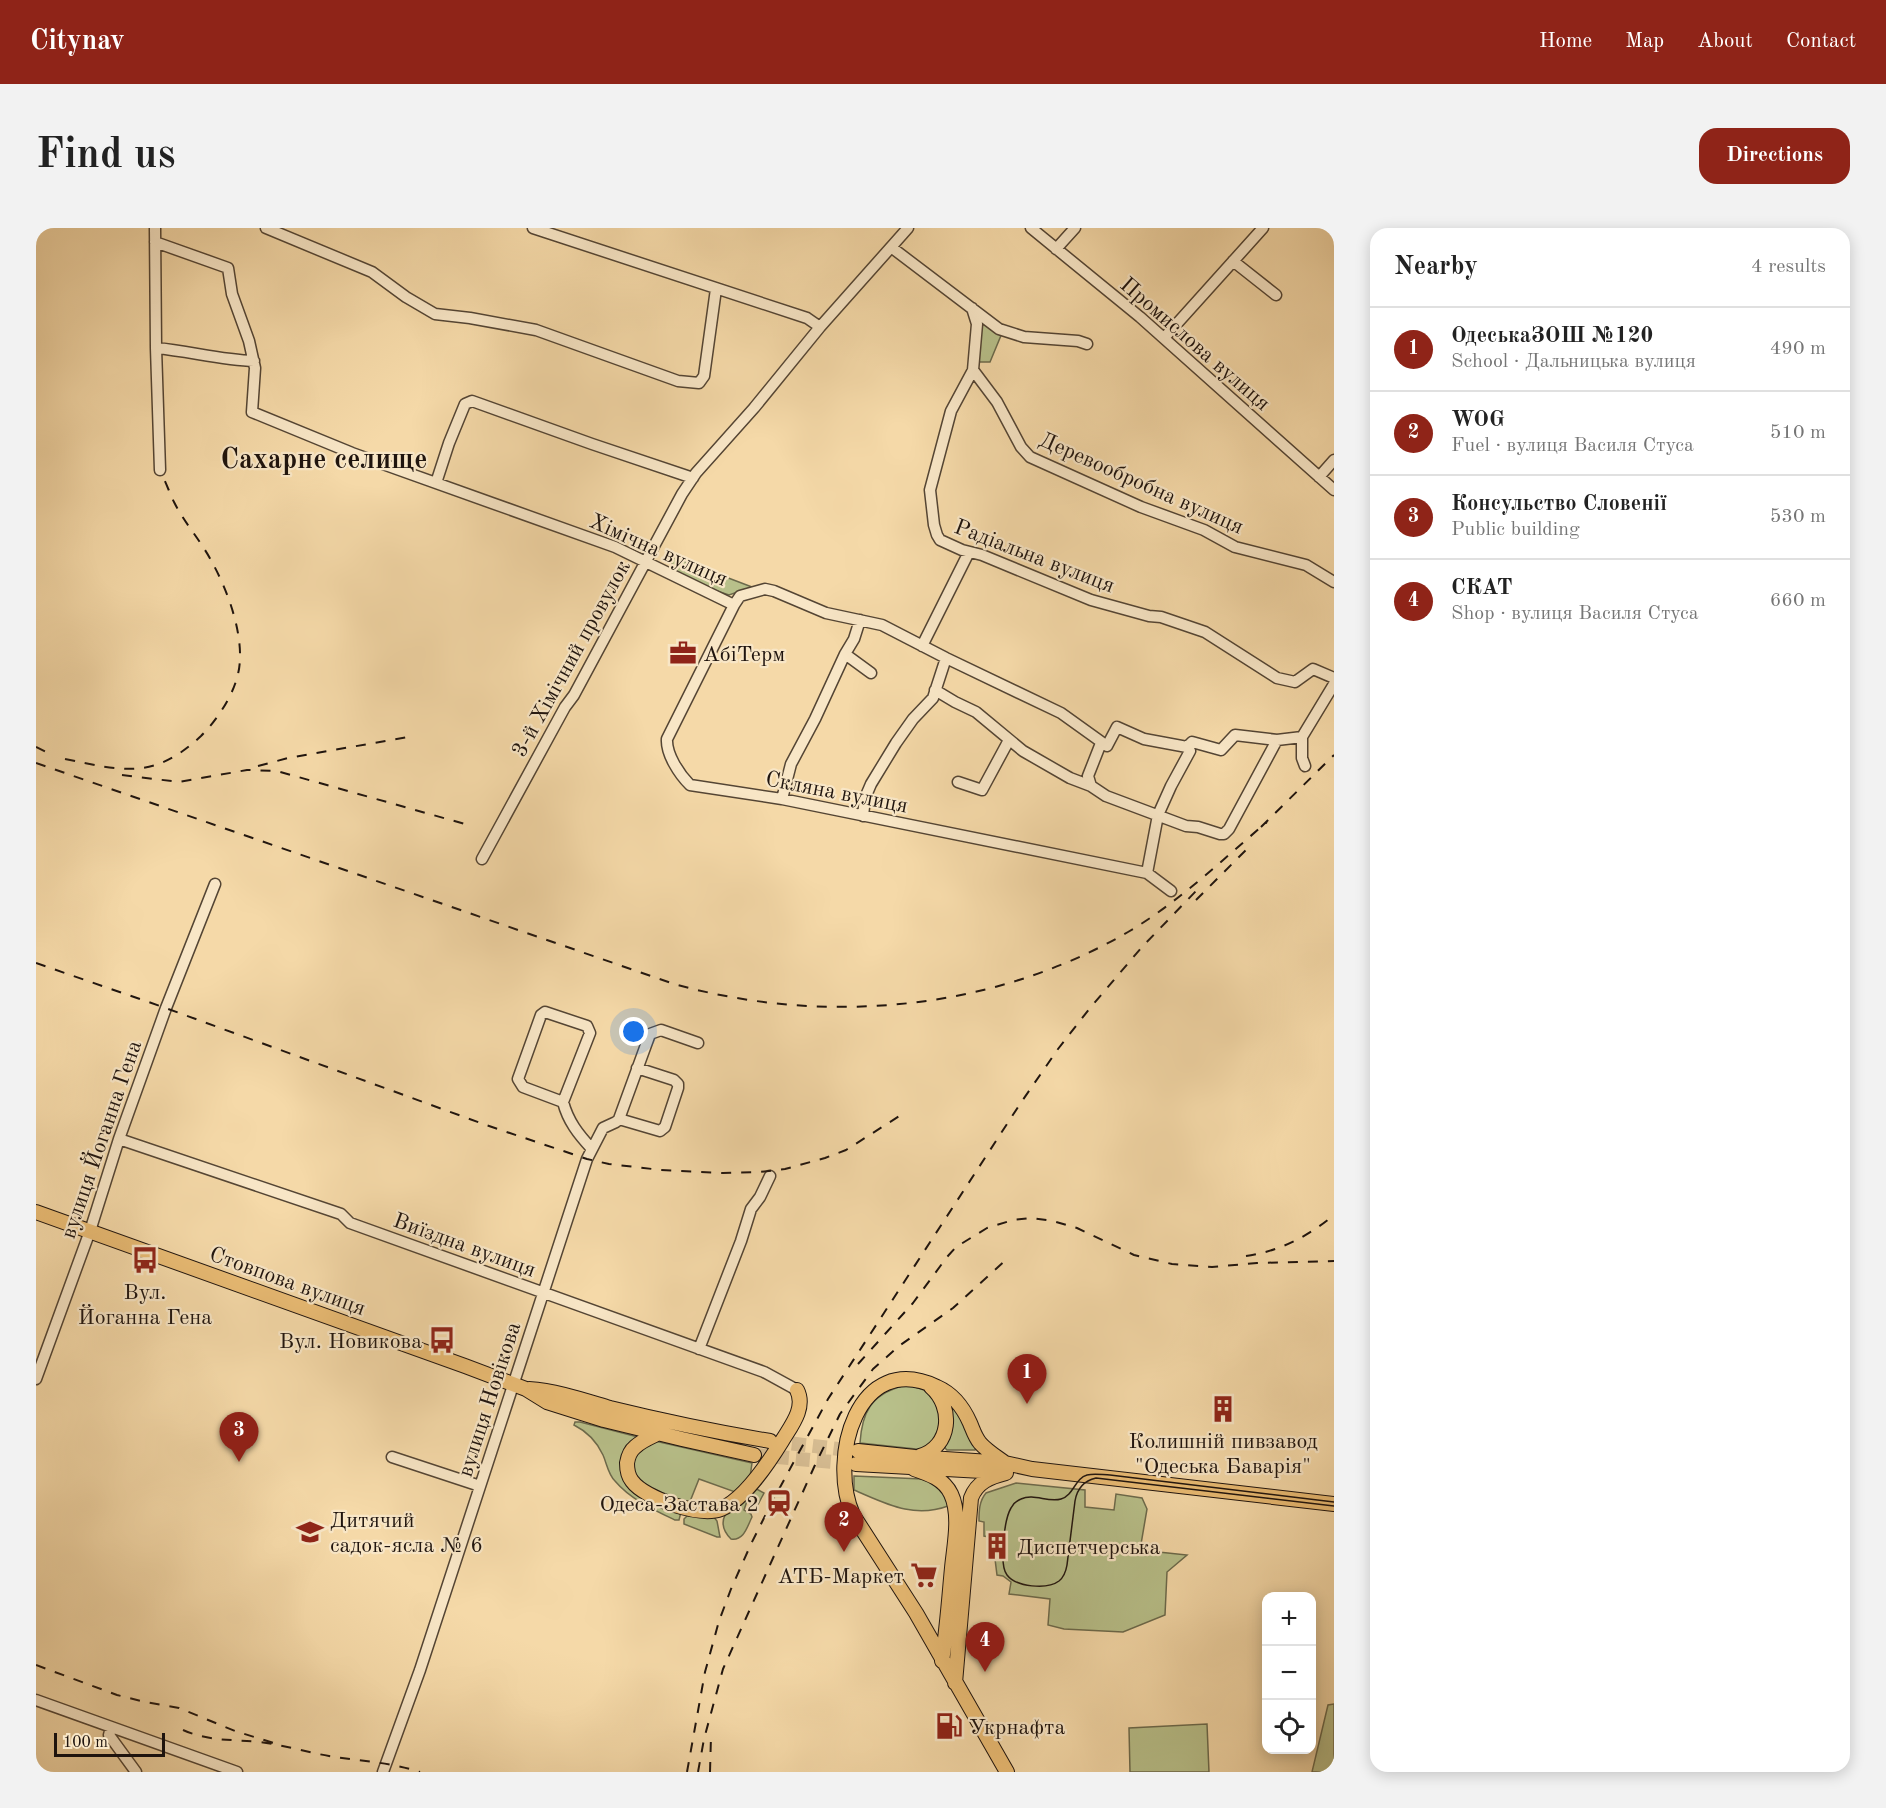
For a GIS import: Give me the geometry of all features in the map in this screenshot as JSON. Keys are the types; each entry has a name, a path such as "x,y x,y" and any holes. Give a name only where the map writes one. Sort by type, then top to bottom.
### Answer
{"main road":[{"name":"Стовпова вулиця","path":"36,1212 519,1386 547,1402 604,1420 754,1455"},
{"path":"1006,1468 980,1443 957,1401 939,1387 905,1379 891,1381 876,1389 865,1400 850,1430 843,1474 847,1500 853,1515 916,1613 1007,1772"},
{"path":"915,1463 937,1447 944,1428 945,1413 942,1401 939,1395 924,1382"},
{"name":"Стовпова вулиця","path":"519,1386 550,1390 690,1426 770,1441"},
{"path":"659,1433 641,1442 629,1453 627,1470 630,1479 647,1492 677,1505 702,1511 718,1510 733,1501 764,1470 772,1458 799,1411 800,1396 797,1390"},
{"path":"857,1458 1032,1469 1334,1504"},
{"path":"915,1463 945,1484 955,1503 955,1529 942,1661"},
{"path":"955,1683 971,1498 984,1481 1006,1468"}],"street":[{"path":"155,228 160,470"},
{"path":"266,228 372,272 435,315 470,318 536,330 678,381 699,383 704,376 716,289"},
{"path":"533,228 807,318 820,327"},
{"name":"Промислова вулиця","path":"1031,228 1140,317 1334,490"},
{"path":"1056,249 1075,228"},
{"path":"1164,338 1263,228"},
{"name":"3-й Хімічний провулок","path":"482,859 565,707 574,695 682,494 693,478 820,327 891,247 903,230"},
{"name":"Хімічна вулиця","path":"155,242 228,268 232,294 254,361 256,376 252,412 352,453 615,547 734,605 740,596 765,589 826,613 882,625 1060,712 1101,743"},
{"path":"891,247 999,329 1024,337 1078,341 1087,344"},
{"path":"1233,261 1276,294"},
{"name":"Радіальна вулиця","path":"972,308 977,324 973,370 951,411 930,490 936,535 940,540 1091,600 1149,616 1161,616 1205,632 1277,678 1296,682 1313,669 1334,678"},
{"path":"156,348 254,361"},
{"name":"Деревообробна вулиця","path":"973,370 997,402 1021,447 1030,457 1141,507 1204,530 1235,547 1306,566 1334,582"},
{"path":"436,483 465,404 472,401 693,478"},
{"path":"1319,477 1334,460"},
{"path":"922,646 969,552"},
{"name":"Скляна вулиця","path":"734,605 667,739 666,747 682,777 690,785 782,799 1147,873 1171,891"},
{"path":"782,799 791,764 854,639 860,620"},
{"path":"845,654 871,673"},
{"path":"863,816 865,798 871,784 913,719 933,698 946,658"},
{"path":"1305,766 1302,758 1302,737 1334,684"},
{"path":"936,690 990,721 1023,751 1070,778 1091,786 1106,796 1186,826 1198,827 1217,834 1224,834 1229,829 1277,740"},
{"path":"1091,786 1088,776 1101,743 1107,746 1118,727 1144,739 1187,747"},
{"path":"1187,747 1192,742 1221,750 1235,735 1277,740 1302,737"},
{"path":"958,782 982,790 1009,740"},
{"path":"1147,873 1158,815 1190,751 1187,747"},
{"name":"вулиця Йоганна Гена","path":"36,1379 90,1231 119,1139 165,1011 215,884"},
{"path":"563,1102 523,1087 518,1079 541,1015 545,1012 587,1026 590,1033 563,1102 567,1116 589,1145"},
{"path":"637,1068 675,1080 678,1084 665,1127 660,1131 619,1119 637,1068 650,1034 661,1030 698,1043"},
{"name":"вулиця Новікова","path":"383,1772 420,1670 480,1486 519,1386 542,1293 589,1145 603,1128 619,1119"},
{"name":"Виїздна вулиця","path":"119,1139 342,1214 350,1223 764,1372 797,1390"},
{"path":"699,1349 751,1209 760,1197 770,1176"},
{"path":"392,1457 480,1486"},
{"path":"36,1700 237,1772"},
{"path":"111,1727 109,1735 136,1772"}],"green space":[{"path":"982,323 1002,333 990,362 977,362 979,332"},
{"path":"668,555 752,587 729,595 705,587 675,571"},
{"path":"902,1386 912,1386 930,1392 941,1409 938,1435 925,1450 860,1443 863,1422 870,1406 883,1394"},
{"path":"954,1403 975,1450 947,1450 945,1448 951,1404"},
{"path":"575,1422 638,1437 623,1472 681,1512 679,1520 635,1499 621,1487 611,1475 598,1446 574,1425"},
{"path":"655,1441 752,1463 750,1477 735,1492 699,1479 689,1504 673,1498 646,1485 634,1473 633,1463 637,1453"},
{"path":"854,1476 929,1481 946,1494 948,1506 923,1511 900,1508 854,1490"},
{"path":"1016,1483 1085,1490 1085,1507 1114,1510 1116,1494 1142,1498 1147,1509 1140,1550 1187,1555 1167,1572 1165,1615 1123,1632 1064,1629 1048,1625 1050,1599 1009,1594 1011,1582 997,1575 995,1538 984,1536 984,1522 979,1521 979,1514 986,1493"},
{"path":"753,1487 764,1493 754,1512 751,1511 756,1498 749,1495 744,1510 752,1517 742,1536 731,1539 725,1531 724,1517 728,1510"},
{"path":"689,1514 713,1516 717,1521 720,1537 684,1524 684,1519"},
{"path":"1334,1704 1334,1772 1312,1772 1328,1705"},
{"path":"1207,1724 1209,1772 1130,1772 1129,1728"}],"tunnel":[{"path":"771,1441 856,1451"},
{"path":"754,1455 856,1464"}],"tram line":[{"path":"1334,1502 1110,1475 1087,1475 1080,1479 1069,1494 1061,1499 1026,1497 1014,1504 1008,1514 1003,1562 1007,1575 1024,1585 1047,1586 1061,1579 1067,1567 1077,1493 1084,1483 1096,1478 1334,1506"}],"railway":[{"path":"65,759 121,769 153,766 168,760 184,750 207,730 224,707 236,682 240,647 230,603 213,564 178,510 163,477"},
{"path":"258,766 288,758 408,737"},
{"path":"36,747 48,753"},
{"path":"1261,827 1334,755"},
{"path":"36,763 674,984 731,997 790,1005 848,1007 907,1003 964,994 1021,979 1076,959 1128,932 1165,908 1267,822"},
{"path":"122,775 179,782 247,770 277,771 472,826"},
{"path":"1196,900 1249,847"},
{"path":"687,1772 705,1672 719,1621 731,1589 772,1502 828,1399 1058,1049 1142,947 1197,890"},
{"path":"36,963 486,1125 587,1159 609,1164 661,1170 723,1173 785,1169 846,1150 901,1115"},
{"path":"1246,1256 1270,1251 1293,1242 1334,1215"},
{"path":"858,1364 913,1303 956,1247 987,1228 1013,1220 1032,1218 1053,1221 1077,1228 1134,1255 1172,1264 1212,1267 1334,1261"},
{"path":"698,1772 704,1739 723,1669 840,1414 873,1369 899,1346 953,1308 1007,1259"},
{"path":"36,1665 117,1695 179,1708 235,1731 280,1745"},
{"path":"183,1730 212,1738 269,1743 420,1772"},
{"path":"710,1772 711,1736"}],"place":[{"name":"АбіТерм","path":"683,653"},
{"name":"Вул. Йоганна Гена","path":"145,1260"},
{"name":"Вул. Новикова","path":"442,1340"},
{"name":"ОдеськаЗОШ №120","path":"1027,1404"},
{"name":"Колишній пивзавод \"Одеська Баварія\"","path":"1223,1409"},
{"name":"Консульство Словенії","path":"239,1462"},
{"name":"Одеса-Застава 2","path":"779,1503"},
{"name":"Дитячий садок-ясла № 6","path":"310,1532"},
{"name":"Диспетчерська","path":"997,1546"},
{"name":"WOG","path":"844,1552"},
{"name":"АТБ-Маркет","path":"924,1575"},
{"name":"СКАТ","path":"985,1672"},
{"name":"Укрнафта","path":"949,1726"}],"district":[{"name":"Сахарне селище","path":"324,458"}]}
